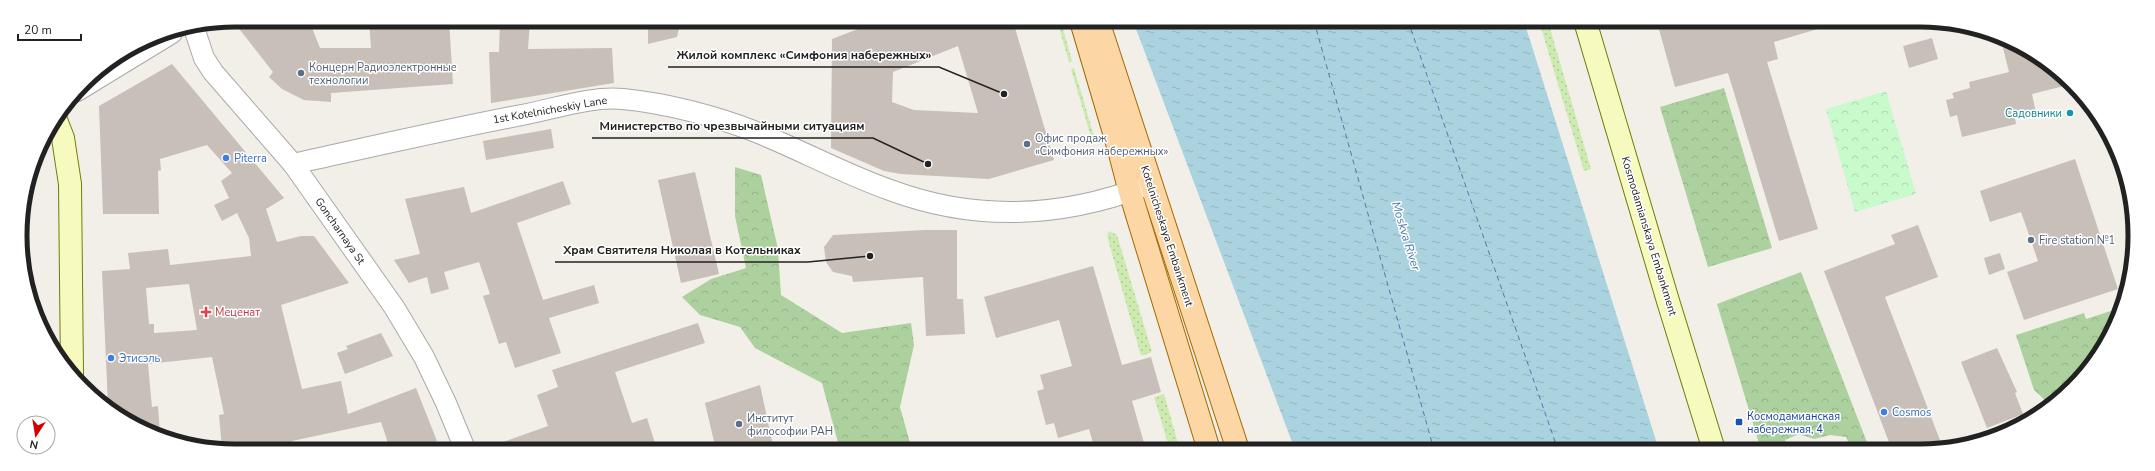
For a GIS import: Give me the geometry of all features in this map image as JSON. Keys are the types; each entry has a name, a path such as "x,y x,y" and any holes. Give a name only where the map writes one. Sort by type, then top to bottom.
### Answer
{"main road":[{"name":"Kotelnicheskaya Embankment","path":"1083,27 1130,192 1207,444"},
{"name":"Kotelnicheskaya Embankment","path":"1100,27 1236,444"},
{"name":"Kosmodamianskaya Embankment","path":"1587,27 1712,444"},
{"path":"58,126 63,138 70,184 72,364"}],"street":[{"name":"Goncharnaya St","path":"195,31 204,58 213,72 293,164 394,307 424,357 446,403 463,444"},
{"path":"100,78 155,43"},
{"name":"1st Kotelnicheskiy Lane","path":"293,164 463,126 587,102 620,99 679,110 754,131 844,172 892,191 930,202 966,209 1004,213 1049,211 1085,205 1130,192 1150,184"}],"green space":[{"path":"1059,27 1063,27 1072,61 1069,62"},
{"path":"1541,27 1550,27 1591,169 1584,171"},
{"path":"1074,68 1094,136 1091,137 1071,69"},
{"path":"1724,88 1772,248 1708,267 1660,107"},
{"path":"1886,91 1916,194 1855,212 1826,109"},
{"path":"735,167 761,175 778,249 781,295 842,333 911,323 914,345 900,407 910,444 838,444 822,383 755,348 740,327 700,315 682,297 711,279 746,268 735,216"},
{"path":"1109,231 1117,235 1152,352 1141,356 1107,236"},
{"path":"1801,272 1868,444 1849,444 1846,437 1830,435 1814,439 1799,434 1785,440 1787,444 1759,444 1717,304"},
{"path":"2114,310 2100,340 2085,362 2067,383 2046,401 2034,390 2016,335 2084,313 2086,319"},
{"path":"1164,394 1178,444 1168,444 1154,397"}],"water":[{"name":"Moskva River","path":"1135,27 1526,27 1657,444 1293,444"}],"building":[{"path":"238,27 312,27 320,48 371,48 370,27 449,27 453,84 331,93 331,102 304,100 282,89 269,77 273,72"},
{"path":"500,27 530,27 528,49 612,48 614,83 491,103 489,52 499,52"},
{"path":"648,27 679,27 677,37 648,44"},
{"path":"863,27 1015,27 1054,160 989,179 901,174 884,171 831,148 832,39","holes":["958,46 978,113 914,110 892,102 893,72"]},
{"path":"1658,27 1825,27 1774,42 1778,59 1767,62 1818,229 1779,241 1728,73 1675,87"},
{"path":"1932,38 1938,59 1909,68 1903,46"},
{"path":"2002,44 2035,62 2065,86 2032,94 2036,113 2015,118 2016,124 1962,137 1957,115 1950,117 1946,100 1954,98 1952,93 1970,88 1969,82 2009,72"},
{"path":"172,64 284,198 266,209 277,242 301,236 314,236 349,283 281,305 302,389 341,381 348,414 416,388 437,441 428,444 388,444 381,422 292,441 293,444 222,444 219,415 224,414 212,357 148,364 152,407 158,406 160,430 120,409 108,400 102,271 130,269 128,253 168,249 170,265 251,256 249,238 237,213 222,221 214,205 229,198 221,181 232,173 207,145 160,159 161,170 158,171 159,214 103,214 99,106","holes":["189,284 197,330 154,333 154,324 149,324 146,288"]},
{"path":"551,129 554,148 486,160 483,141"},
{"path":"2075,159 2118,289 2024,320 2007,272 2038,261 2021,212 1990,222 1980,191"},
{"path":"695,172 719,274 681,283 658,180"},
{"path":"563,181 571,204 517,223 543,300 594,285 599,303 549,318 561,353 515,368 506,342 499,344 483,296 490,294 479,262 444,272 449,289 431,294 427,277 409,283 394,260 420,254 405,199 464,187 471,213"},
{"path":"1918,225 1938,277 1885,297 1941,443 1890,444 1824,271 1895,244 1891,235"},
{"path":"925,230 957,230 957,299 963,299 965,334 926,336 923,277 853,282 852,276 833,272 826,262 824,247 833,235"},
{"path":"2000,253 2005,269 1989,275 1984,258"},
{"path":"1093,266 1122,365 1151,357 1161,392 1132,401 1144,444 1093,444 1089,429 1058,438 1054,423 1046,425 1037,391 1044,389 1040,375 1072,366 1059,320 996,338 984,297"},
{"path":"698,323 705,343 615,372 632,423 647,418 655,443 497,444 548,426 537,395 558,387 552,370"},
{"path":"381,333 393,356 345,374 337,353 348,349 346,346"},
{"path":"1997,348 2017,392 2015,393 2023,414 1987,428 1961,362"},
{"name":"Институт философии РАН","path":"760,385 773,444 715,444 705,403"}],"ferry route":[{"path":"1316,27 1432,444"},
{"path":"1410,27 1556,444"}],"place":[{"name":"Концерн Радиоэлектронные технологии","path":"301,73"},
{"name":"Жилой комплекс «Симфония набережных»","path":"1004,94"},
{"name":"Садовники","path":"2070,113"},
{"name":"Офис продаж «Симфония набережных»","path":"1027,144"},
{"name":"Piterra","path":"226,158"},
{"name":"Министерство по чрезвычайными ситуациям","path":"928,164"},
{"name":"Fire station №1","path":"2031,240"},
{"name":"Храм Святителя Николая в Котельниках","path":"870,256"},
{"name":"Меценат","path":"206,312"},
{"name":"Этисэль","path":"111,358"},
{"name":"Cosmos","path":"1884,412"},
{"name":"Космодамианская набережная, 4","path":"1739,422"},
{"name":"Институт философии РАН","path":"739,424"}]}
